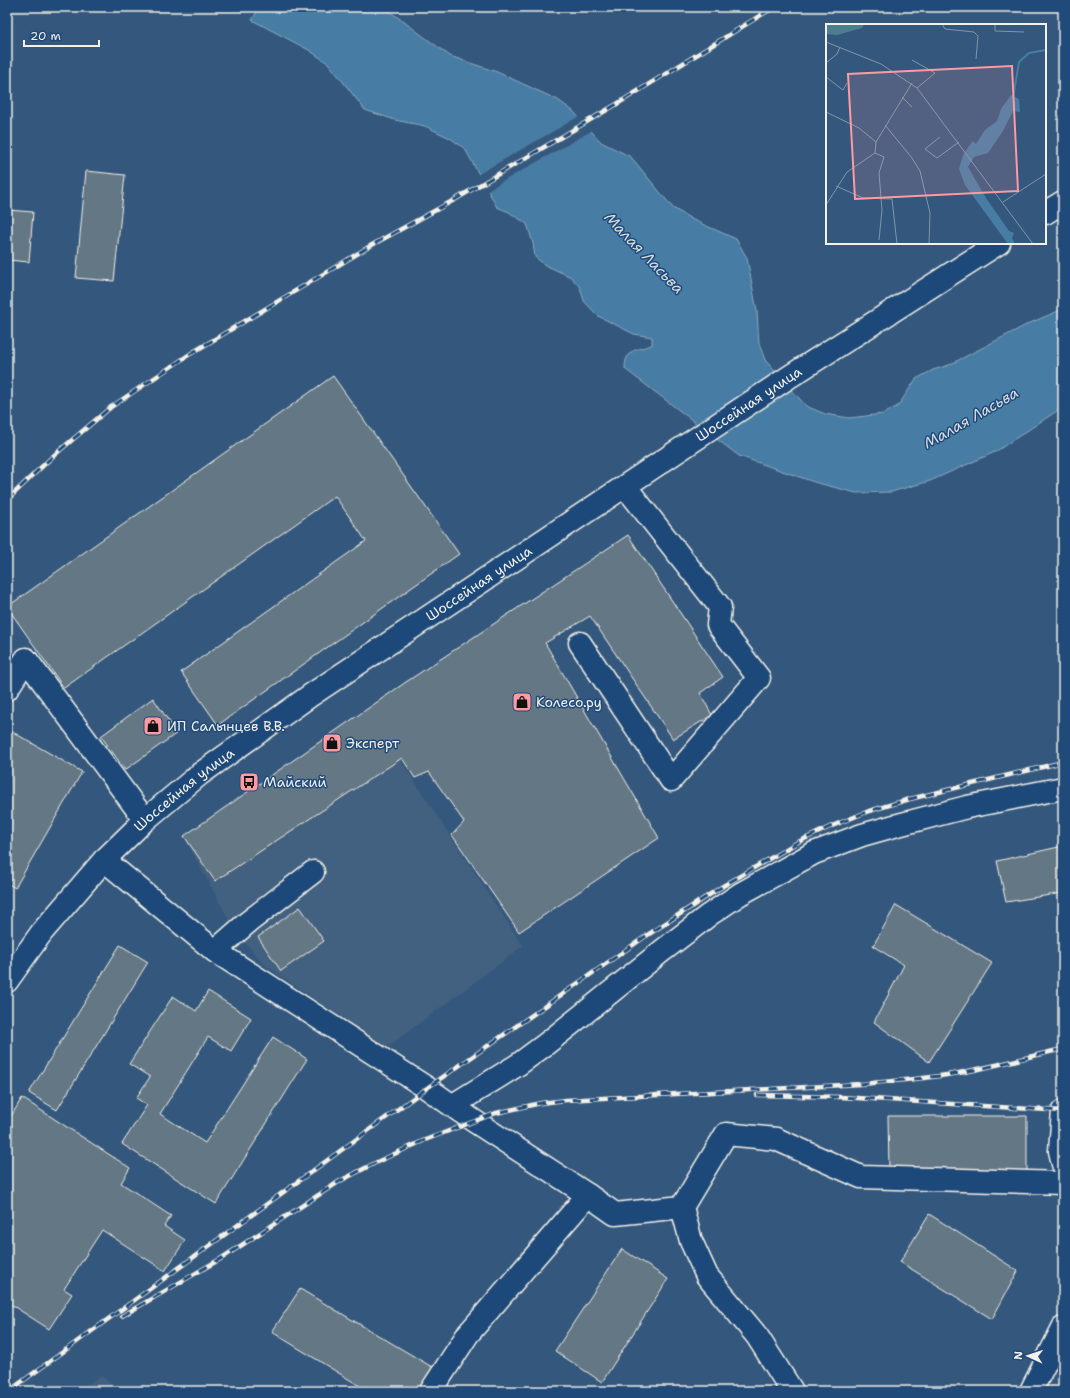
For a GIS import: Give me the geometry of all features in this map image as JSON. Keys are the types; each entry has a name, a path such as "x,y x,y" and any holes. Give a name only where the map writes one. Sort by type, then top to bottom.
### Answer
{"main road":[{"path":"1046,212 1063,202"},
{"name":"Шоссейная улица","path":"7,981 42,932 104,860 145,820 200,774 311,695 675,452 996,244"},
{"path":"580,643 671,780 759,678 718,625 720,607 625,486"},
{"path":"7,689 26,659 145,820"},
{"path":"452,1105 519,1064 709,915 740,894 814,853 862,835 966,807 1063,788"},
{"path":"104,860 215,951 452,1105 615,1214 682,1206"},
{"path":"215,951 247,923 313,872"},
{"path":"1063,1111 1060,1152 1063,1164"},
{"path":"792,1391 757,1336 707,1276 691,1241 682,1206 726,1134 776,1139 861,1177 1063,1183"},
{"path":"431,1391 468,1334 588,1195"},
{"path":"1031,1391 1063,1328"}],"shaded area":[{"path":"370,714 523,946 386,1048 265,965 237,934 185,839"},
{"path":"101,1376 122,1391 76,1391"}],"water":[{"name":"Малая Ласьва","path":"260,7 386,7 450,56 497,72 558,100 573,111 601,142 631,157 673,208 693,220 736,239 747,258 757,311 759,343 765,360 806,406 825,414 849,418 883,414 898,406 916,379 933,370 949,365 1030,323 1063,309 1063,407 995,452 930,481 891,492 856,493 814,482 739,456 625,369 629,354 632,351 652,345 652,337 634,334 598,316 584,301 580,287 571,277 545,265 535,257 533,243 527,224 509,212 497,207 465,149 450,138 425,126 395,120 365,110 329,64 309,50 252,20"}],"pier":[{"path":"580,116 593,130 486,191 477,175"}],"building":[{"path":"86,171 125,175 114,281 76,278"},
{"path":"7,210 33,212 29,262 7,260"},
{"path":"333,376 459,554 218,725 181,672 366,541 335,496 64,688 7,607"},
{"path":"628,535 723,677 700,693 712,715 673,739 590,616 545,643 659,838 519,932 452,835 464,822 429,772 415,778 402,758 215,881 184,836 406,682"},
{"path":"153,698 177,733 125,770 101,736"},
{"path":"11,731 82,772 15,888 7,883 7,737"},
{"path":"1063,846 1063,893 1006,902 997,861"},
{"path":"896,905 992,963 929,1062 874,1022 904,965 873,946"},
{"path":"300,907 324,941 281,971 258,937"},
{"path":"120,945 148,962 57,1110 29,1093"},
{"path":"208,991 251,1018 231,1051 208,1037 160,1114 205,1143 273,1037 307,1059 216,1204 122,1144 147,1105 136,1098 150,1077 129,1064 173,996 196,1011"},
{"path":"22,1098 130,1168 121,1183 171,1216 164,1226 185,1240 165,1271 102,1230 64,1289 72,1294 49,1329 7,1302 7,1123"},
{"path":"888,1116 1027,1116 1027,1174 889,1171"},
{"path":"929,1214 1018,1271 992,1319 900,1262"},
{"path":"622,1249 668,1279 602,1382 555,1351"},
{"path":"300,1289 437,1370 425,1391 368,1391 272,1332"}],"railway":[{"path":"7,500 52,457 111,407 190,354 372,245 456,199 617,104 774,7"},
{"path":"9,1391 427,1088 646,936 723,886 798,842 869,811 910,799 1063,762"},
{"path":"122,1316 222,1258 340,1181 425,1140 496,1113 541,1103 566,1100 861,1084 918,1079 967,1072 1063,1049"},
{"path":"757,1095 841,1097 1063,1111"}],"place":[{"name":"Колесо.ру","path":"522,702"},
{"name":"ИП Салынцев В.В.","path":"153,726"},
{"name":"Эксперт","path":"332,743"},
{"name":"Майский","path":"249,782"}]}
